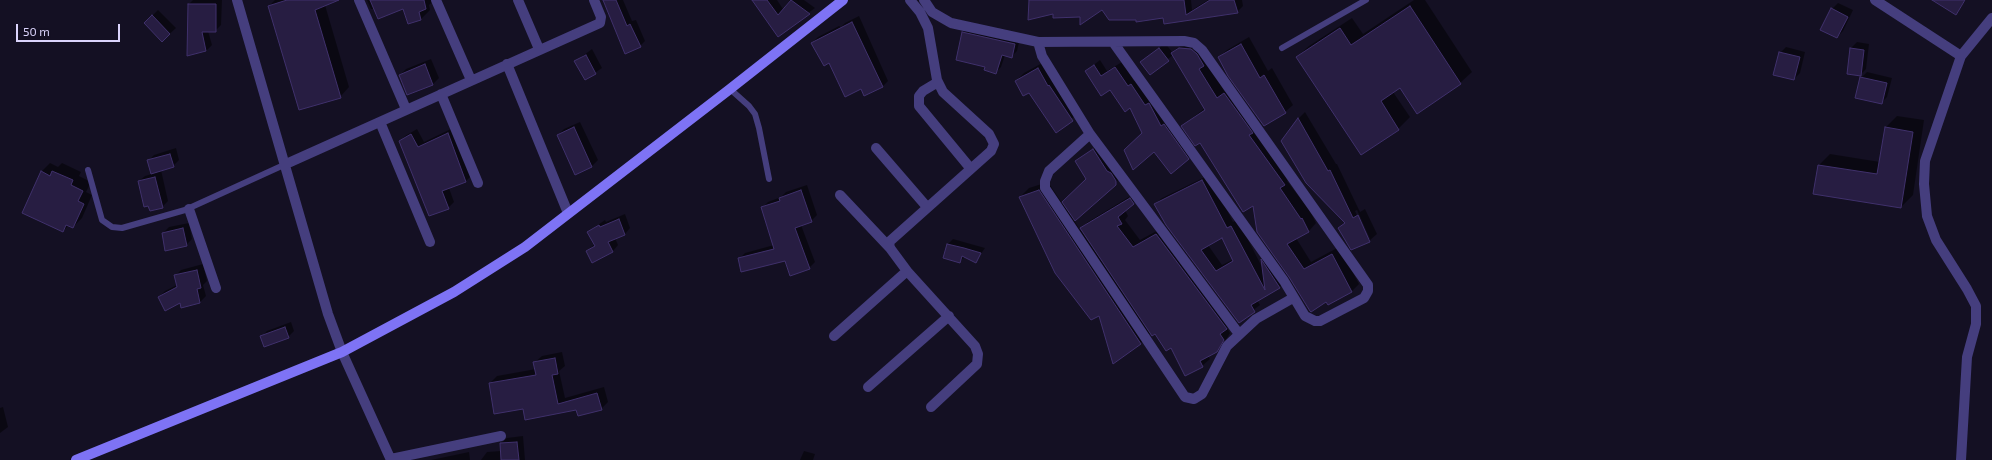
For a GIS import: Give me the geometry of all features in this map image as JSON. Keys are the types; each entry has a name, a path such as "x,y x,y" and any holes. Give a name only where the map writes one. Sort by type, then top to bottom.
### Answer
{"street":[{"path":"237,0 286,164 328,314 342,352 391,459 501,436"},
{"path":"359,0 406,109"},
{"path":"436,0 471,80"},
{"path":"518,0 539,49"},
{"path":"286,164 539,49 600,23 601,17 594,0"},
{"path":"76,460 342,352 454,292 525,246 730,89 843,0"},
{"path":"890,248 890,239 991,151 994,144 992,138 946,97 938,82 928,28 920,12 910,0"},
{"path":"924,0 932,12 951,23 1038,42 1184,41 1194,43 1198,46 1368,285 1368,291 1364,298 1320,321 1315,321 1305,316 1284,281 1113,42"},
{"path":"1875,0 1961,56"},
{"path":"1961,460 1967,357 1976,324 1976,306 1936,240 1927,216 1924,184 1925,161 1961,56 1992,18"},
{"path":"1038,42 1042,56 1090,134 1239,334"},
{"path":"507,64 568,212"},
{"path":"938,82 930,85 922,91 919,96 919,106 971,169"},
{"path":"441,94 478,183"},
{"path":"380,122 430,242"},
{"path":"1090,134 1049,171 1045,181 1045,188 1182,395 1191,400 1202,394 1227,346 1256,319 1293,298"},
{"path":"876,148 927,207"},
{"path":"840,195 890,248 907,271 975,346 978,354 977,364 931,407"},
{"path":"189,209 216,288"},
{"path":"834,336 907,271"},
{"path":"868,387 949,316"}],"lane":[{"path":"1282,48 1366,0"},
{"path":"730,89 749,106 754,114 759,128 769,179"},
{"path":"88,170 102,220 112,227 122,228 189,209 286,164"}],"building":[{"path":"287,0 339,0 315,10 341,98 299,110 268,6"},
{"path":"370,0 424,0 426,9 419,12 421,20 408,24 403,9 378,19"},
{"path":"603,0 616,0 627,26 630,24 641,47 625,54"},
{"path":"752,0 767,0 778,15 791,0 810,14 778,37"},
{"path":"1029,0 1184,0 1186,15 1210,0 1234,0 1238,13 1164,24 1163,18 1136,22 1136,20 1109,20 1102,10 1080,25 1080,17 1053,18 1053,14 1028,20"},
{"path":"1932,0 1965,0 1956,15"},
{"path":"188,4 216,4 216,32 202,32 206,51 187,56"},
{"path":"1410,6 1461,84 1417,114 1400,88 1381,101 1399,130 1361,155 1296,57 1340,28 1351,45"},
{"path":"1831,8 1848,17 1837,38 1820,30"},
{"path":"152,15 170,34 162,42 144,23"},
{"path":"852,22 883,87 864,96 861,89 845,97 829,63 824,66 811,43"},
{"path":"962,32 1015,44 1012,58 1002,55 996,74 984,70 985,67 956,60"},
{"path":"1241,44 1260,78 1264,75 1286,113 1264,126 1228,76 1218,57"},
{"path":"1159,48 1169,61 1150,75 1140,62"},
{"path":"1179,48 1191,49 1197,54 1204,66 1199,69 1217,98 1224,93 1253,133 1249,135 1285,185 1280,188 1301,219 1302,218 1309,232 1287,244 1304,269 1332,254 1352,292 1328,305 1326,302 1311,312 1310,311 1289,277 1257,232 1253,206 1243,212 1200,143 1195,146 1181,126 1205,110 1171,53"},
{"path":"1850,48 1864,50 1861,76 1847,74"},
{"path":"1779,52 1800,57 1794,80 1773,75"},
{"path":"586,55 596,74 585,80 574,61"},
{"path":"425,64 433,85 407,95 399,75"},
{"path":"1094,65 1101,76 1115,67 1128,86 1131,84 1145,105 1149,103 1161,126 1164,124 1189,159 1171,174 1154,152 1133,170 1124,150 1142,133 1130,108 1125,112 1110,90 1101,96 1085,71"},
{"path":"1038,68 1048,86 1049,85 1073,121 1056,133 1029,93 1023,96 1015,81"},
{"path":"1860,77 1887,83 1882,104 1855,98"},
{"path":"1298,118 1328,171 1330,170 1353,218 1358,215 1370,242 1351,250 1338,228 1345,223 1306,183 1281,141"},
{"path":"574,127 592,167 575,175 557,135"},
{"path":"1885,127 1913,132 1901,208 1813,194 1818,165 1877,174"},
{"path":"448,133 466,182 442,191 449,209 429,216 399,141 411,134 418,147"},
{"path":"1093,149 1107,171 1111,173 1116,181 1116,185 1075,221 1062,202 1086,179 1075,161"},
{"path":"170,154 174,167 151,174 147,160"},
{"path":"41,171 50,176 52,171 73,180 71,185 83,191 78,201 84,204 73,228 66,225 63,232 22,213"},
{"path":"155,177 163,208 150,211 148,206 144,207 138,181"},
{"path":"1202,180 1227,228 1231,226 1265,290 1261,259 1280,288 1251,305 1255,312 1239,323 1166,225 1154,204","holes":["1222,238 1233,261 1216,271 1201,250"]},
{"path":"801,190 812,222 795,228 810,269 790,276 785,261 741,272 738,258 774,249 761,207 780,201 779,198"},
{"path":"1039,190 1141,344 1113,364 1099,316 1091,320 1055,273 1019,197"},
{"path":"1130,198 1134,204 1118,217 1122,224 1117,226 1133,247 1156,234 1227,329 1220,334 1224,340 1217,352 1200,361 1203,367 1185,376 1171,348 1166,351 1155,334 1152,336 1080,228"},
{"path":"619,219 625,235 608,242 613,252 592,263 586,251 595,246 587,232 599,225 600,227"},
{"path":"183,228 187,246 165,251 162,233"},
{"path":"947,244 981,253 976,263 962,256 960,263 943,258"},
{"path":"197,270 201,288 197,289 200,303 181,308 180,303 165,311 158,297 177,287 174,275"},
{"path":"285,327 289,338 264,347 260,336"},
{"path":"555,358 558,374 552,375 558,404 597,393 602,410 578,416 576,410 525,420 523,409 494,414 489,383 536,375 533,362"},
{"path":"517,442 519,460 501,460 500,443"}]}
